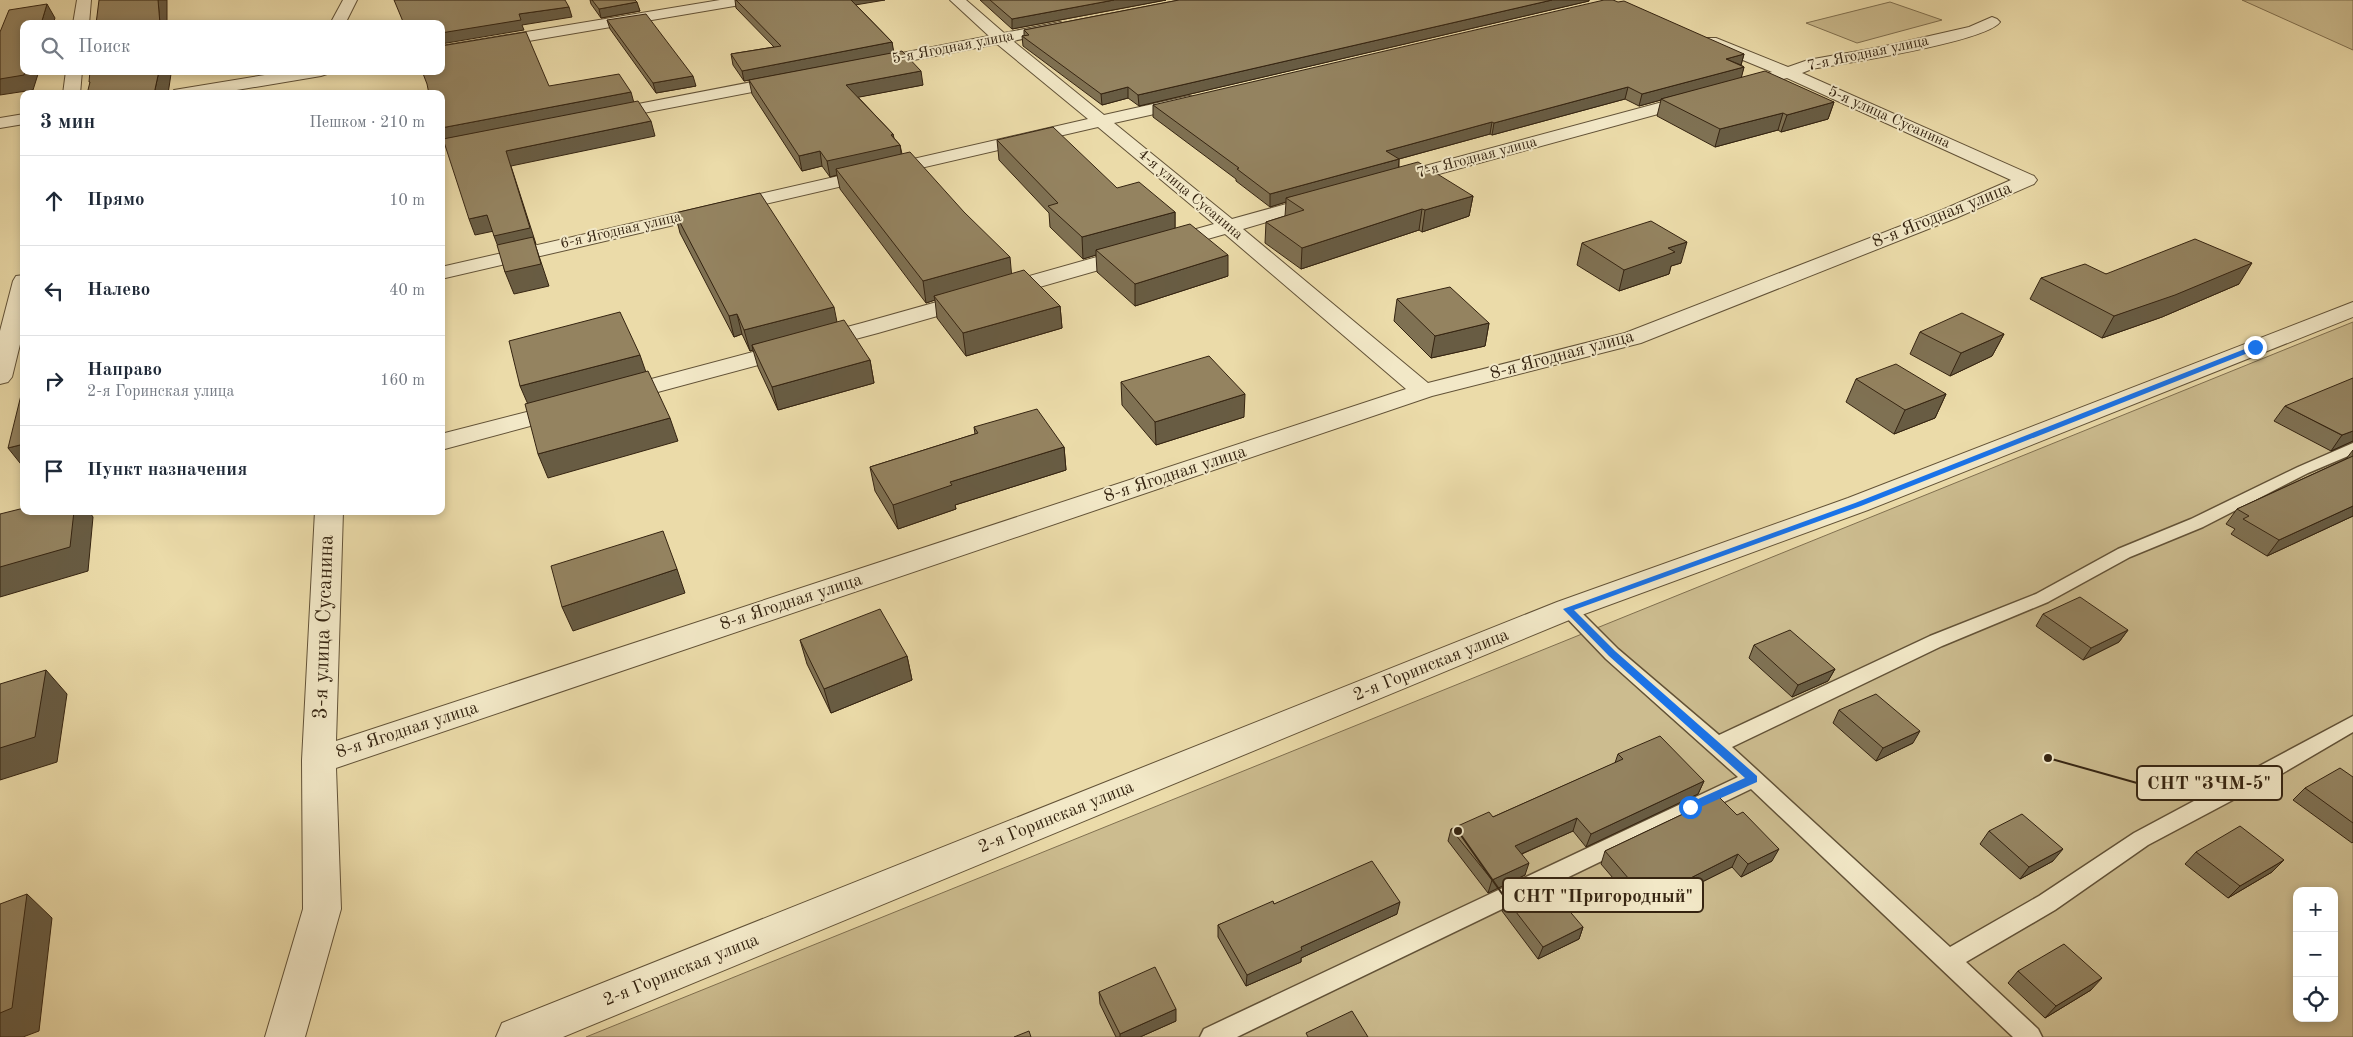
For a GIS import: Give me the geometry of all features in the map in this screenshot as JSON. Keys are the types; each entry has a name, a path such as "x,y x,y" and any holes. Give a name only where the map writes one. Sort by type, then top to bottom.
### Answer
{"street":[{"path":"82,20 84,0"},
{"path":"339,20 350,0"},
{"path":"445,50 746,0"},
{"name":"4-я улица Сусанина","path":"957,0 1422,391"},
{"name":"7-я Ягодная улица","path":"1380,184 1788,73 1808,65 1881,52 1974,31 1992,22"},
{"name":"5-я Ягодная улица","path":"853,67 1076,24"},
{"name":"5-я улица Сусанина","path":"1696,35 1788,73 2028,180"},
{"path":"72,90 73,75"},
{"path":"202,90 284,75"},
{"path":"289,75 291,90"},
{"path":"588,119 804,77"},
{"name":"6-я Ягодная улица","path":"445,272 1204,98"},
{"path":"0,122 20,120"},
{"name":"8-я Ягодная улица","path":"319,760 1422,391 1633,338 1949,214 2028,180"},
{"path":"445,441 870,328 1342,195"},
{"path":"0,377 20,297"},
{"name":"2-я Горинская улица","path":"516,1037 1568,609 1858,504 2353,309"},
{"name":"3-я улица Сусанина","path":"285,1037 322,909 319,760 329,515"}],"lane":[{"path":"1717,745 1936,641 2042,598 2124,553 2197,523 2303,470 2353,448"},
{"path":"1568,609 1612,654 1717,745 2030,1037"},
{"path":"1949,961 1967,948 2046,903 2141,839 2271,770 2353,723"},
{"path":"1212,1037 1690,807 1753,779"}],"shaded area":[{"path":"2242,0 2353,0 2353,50"},
{"path":"1890,2 1942,20 1857,43 1806,23"},
{"path":"2353,322 2353,1037 586,1037"}],"building":[{"path":"99,0 158,0 160,20 96,20"},
{"path":"394,0 565,0 569,7 519,14 521,20 445,32 445,20 402,20"},
{"path":"592,0 635,0 637,2 599,9"},
{"path":"736,0 851,0 892,42 742,71 731,54 781,46"},
{"path":"990,0 1114,0 1012,19"},
{"path":"1179,0 1552,0 1138,95 1128,87 1101,94 1022,36 1029,35 1024,30"},
{"path":"1604,0 1624,1 1744,54 1726,59 1744,67 1642,94 1628,87 1492,122 1386,151 1399,159 1270,194 1237,169 1239,168 1153,105"},
{"path":"47,4 42,20 20,20 20,75 24,75 0,79 0,32 9,10"},
{"path":"646,14 693,76 653,83 607,20"},
{"path":"526,32 549,86 619,74 631,92 445,127 445,90 428,90 424,75 445,75 445,45"},
{"path":"902,51 921,71 846,85 893,134 891,135 900,145 827,161 820,151 799,156 749,80"},
{"path":"1765,71 1834,102 1787,115 1783,113 1720,129 1661,99"},
{"path":"90,75 158,75 155,90 88,90"},
{"path":"638,101 651,121 506,151 530,228 494,236 487,215 469,219 445,145 445,139"},
{"path":"1053,127 1117,188 1139,182 1175,212 1082,237 1048,206 1058,203 997,140"},
{"path":"910,152 964,212 1010,257 923,281 836,169"},
{"path":"1418,162 1473,196 1425,210 1422,209 1302,248 1266,222 1304,210 1286,198"},
{"path":"760,193 834,307 744,330 737,314 729,316 675,213"},
{"path":"1651,221 1687,242 1668,248 1675,252 1624,270 1582,243"},
{"path":"1190,224 1228,255 1135,284 1096,250"},
{"path":"533,237 541,264 505,272 497,245"},
{"path":"2195,239 2252,263 2175,295 2114,316 2041,278 2085,264 2106,274"},
{"path":"1024,270 1060,306 963,333 934,296"},
{"path":"1450,287 1489,323 1435,336 1397,299"},
{"path":"620,312 640,355 520,386 509,341"},
{"path":"1962,313 2004,334 1961,353 1920,332"},
{"path":"844,320 870,360 772,387 752,345"},
{"path":"1209,356 1245,394 1155,422 1121,382"},
{"path":"1896,364 1946,394 1905,410 1856,379"},
{"path":"648,371 670,418 538,454 525,404"},
{"path":"2353,378 2353,431 2342,435 2285,406"},
{"path":"20,399 20,445 8,448"},
{"path":"1037,409 1064,447 950,482 952,485 893,505 870,467 978,433 974,427"},
{"path":"2353,456 2353,506 2279,540 2243,519 2249,516 2237,509"},
{"path":"20,509 20,515 74,515 70,547 0,567 0,514"},
{"path":"663,531 677,569 562,607 551,566"},
{"path":"2080,597 2128,630 2091,648 2043,614"},
{"path":"880,609 907,656 824,689 800,640"},
{"path":"1790,630 1835,669 1798,685 1754,645"},
{"path":"46,670 35,737 0,748 0,684"},
{"path":"1876,694 1920,731 1883,748 1839,710"},
{"path":"1660,736 1704,781 1591,834 1577,818 1515,846 1529,863 1492,880 1451,829 1489,812 1493,817 1623,759 1618,754"},
{"path":"2340,768 2353,777 2353,823 2305,788"},
{"path":"1719,797 1737,815 1743,812 1779,849 1748,864 1738,854 1647,900 1605,851"},
{"path":"2022,814 2063,849 2029,867 1989,831"},
{"path":"2240,826 2284,860 2240,886 2196,852"},
{"path":"1372,861 1400,902 1301,947 1302,950 1247,975 1218,925 1273,901 1274,904"},
{"path":"1544,881 1583,927 1543,947 1506,899"},
{"path":"27,894 12,1008 0,1013 0,904"},
{"path":"2064,944 2102,978 2056,1006 2018,971"},
{"path":"1155,967 1176,1009 1120,1034 1099,992"},
{"path":"1352,1011 1368,1037 1308,1037 1306,1033"},
{"path":"1029,1031 1031,1037 1014,1037"}],"place":[{"name":"СНТ \"ЗЧМ-5\"","path":"2048,758"},
{"name":"СНТ \"Пригородный\"","path":"1458,831"}],"route":[{"path":"1690,807 1753,779 1717,745 1612,654 1568,609 1858,504 2255,347"}]}
